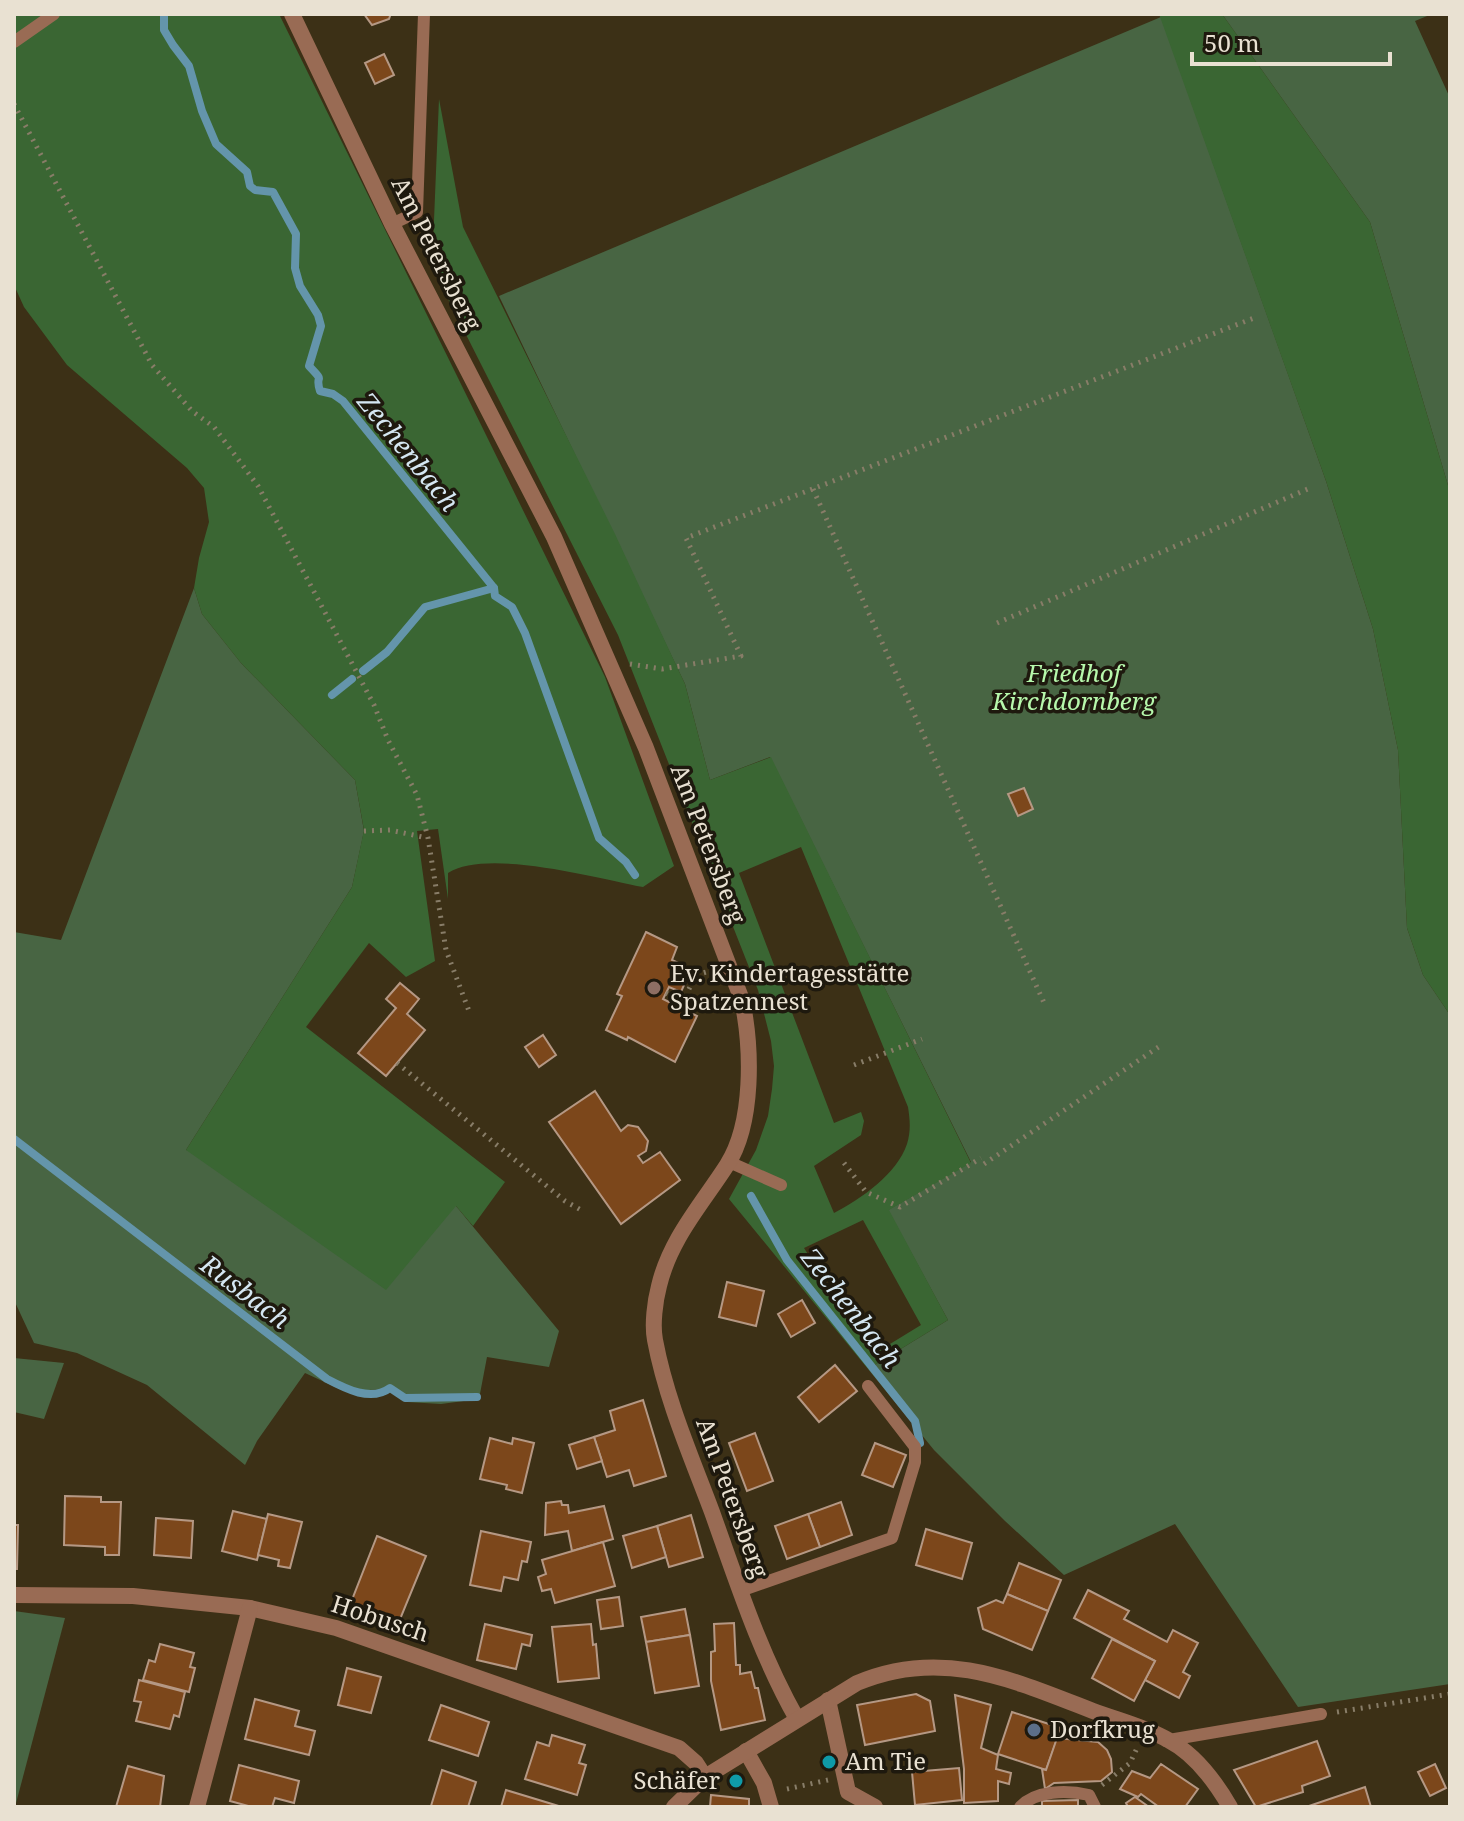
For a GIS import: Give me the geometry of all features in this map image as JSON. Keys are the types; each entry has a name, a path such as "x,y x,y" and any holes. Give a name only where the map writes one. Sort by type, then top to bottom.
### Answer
{"street":[{"name":"Am Petersberg","path":"292,14 392,224 554,537 646,748 742,1000 747,1024 748,1062 748,1091 742,1126 729,1162 681,1230 659,1286 654,1336 671,1400 740,1591 773,1673 797,1719"},
{"name":"Hobusch","path":"14,1595 133,1596 250,1608 336,1628 679,1748 696,1763 705,1777"},
{"path":"197,1807 250,1608"},
{"path":"674,1807 705,1777 828,1700 857,1683 907,1667 958,1667 1011,1680 1169,1740 1197,1763 1230,1807"},
{"path":"828,1700 848,1792 875,1807"},
{"path":"746,1751 764,1783 769,1800"}],"lane":[{"path":"14,42 54,14"},
{"path":"392,224 417,212 424,14"},
{"path":"729,1162 781,1185"},
{"path":"740,1591 892,1538 915,1462 915,1447 868,1386"},
{"path":"1169,1740 1321,1714"},
{"path":"1020,1807 1027,1799 1040,1794 1077,1792 1089,1795 1095,1807"}],"path":[{"path":"14,104 152,365 192,411 214,427 258,486 374,705 388,740 417,795 428,838 446,950 469,1011"},
{"path":"610,661 662,669 741,656 686,538 1254,318"},
{"path":"997,623 1310,488"},
{"path":"813,489 1045,1005"},
{"path":"364,831 401,831 428,838"},
{"path":"666,993 683,1001 696,975 728,964"},
{"path":"854,1065 922,1039"},
{"path":"844,1163 866,1192 900,1207 983,1161 1160,1046"},
{"path":"397,1063 565,1201 581,1210"},
{"path":"1321,1714 1450,1694"},
{"path":"1093,1792 1130,1763"},
{"path":"769,1800 844,1777"}],"green space":[{"path":"14,14 279,14 605,677 674,866 643,887 542,867 488,863 466,866 448,873 448,899 438,829 417,831 435,961 406,977 369,943 306,1027 505,1182 473,1226 456,1206 386,1290 186,1150 352,887 364,830 355,780 241,663 202,614 194,588 209,522 204,488 187,468 67,365 24,307 14,285"},
{"path":"1159,14 1222,14 1370,222 1450,492 1450,1015 1423,975 1407,928 1398,750 1373,629 1326,481"},
{"path":"1222,14 1432,14 1415,21 1450,98 1450,492 1370,222"},
{"name":"Friedhof Kirchdornberg","path":"1161,17 1326,481 1373,629 1398,750 1407,928 1423,975 1450,1015 1450,1684 1298,1707 1175,1524 1064,1575 934,1450 868,1369 948,1320 888,1210 971,1162 770,757 710,780 685,684 499,296"},
{"path":"439,99 463,227 615,534 685,684 710,780 771,757 971,1163 889,1210 948,1320 868,1369 729,1199 756,1150 768,1116 772,1089 774,1066 771,1041 758,990 618,635 446,295 433,244","holes":["801,847 908,1107 909,1116 907,1144 895,1165 866,1193 834,1213 814,1166 861,1135 864,1121 861,1112 834,1123 739,873","863,1220 921,1325 872,1355 804,1248"]},
{"path":"194,588 202,614 241,663 355,780 364,831 352,887 186,1150 456,1206 559,1331 549,1367 487,1357 479,1399 441,1404 407,1402 394,1389 344,1391 305,1373 257,1441 245,1465 147,1385 77,1353 34,1343 14,1300 14,932 61,940"},
{"path":"14,1358 64,1363 44,1419 14,1412"},
{"path":"14,1611 65,1618 15,1807 14,1807"}],"building":[{"path":"364,14 389,14 390,16 372,25"},
{"path":"384,54 394,75 375,84 365,63"},
{"path":"1024,788 1033,809 1018,816 1008,794"},
{"path":"646,932 677,947 672,960 691,969 681,992 669,987 663,999 697,1016 675,1062 628,1037 627,1040 606,1030 622,996 617,994"},
{"path":"400,983 419,999 407,1014 425,1030 386,1076 358,1053 396,1008 386,999"},
{"path":"543,1035 556,1055 539,1067 525,1047"},
{"path":"595,1091 621,1131 628,1125 638,1127 648,1141 646,1151 638,1156 643,1163 660,1152 680,1180 621,1224 549,1122"},
{"path":"727,1282 764,1291 756,1326 719,1317"},
{"path":"802,1300 815,1323 791,1337 778,1314"},
{"path":"835,1365 857,1391 819,1422 798,1397"},
{"path":"643,1400 666,1476 634,1486 629,1470 607,1477 594,1437 615,1430 610,1411"},
{"path":"755,1433 773,1481 747,1491 729,1443"},
{"path":"594,1437 602,1461 577,1469 569,1445"},
{"path":"490,1438 512,1444 513,1438 534,1443 522,1493 506,1489 507,1485 480,1479"},
{"path":"875,1443 906,1455 893,1487 862,1475"},
{"path":"65,1496 101,1497 101,1502 121,1502 119,1555 105,1555 105,1547 64,1545"},
{"path":"561,1501 562,1505 568,1505 569,1513 604,1506 613,1539 572,1551 568,1531 545,1535 546,1503"},
{"path":"841,1502 852,1535 820,1547 808,1514"},
{"path":"233,1511 267,1519 257,1560 222,1551"},
{"path":"268,1514 302,1522 290,1568 278,1566 279,1560 258,1555"},
{"path":"808,1514 820,1547 787,1559 775,1526"},
{"path":"691,1515 703,1557 669,1567 657,1526"},
{"path":"156,1518 193,1521 191,1558 154,1555"},
{"path":"14,1525 18,1525 17,1569 14,1569"},
{"path":"657,1526 666,1557 632,1568 623,1536"},
{"path":"926,1529 972,1543 962,1579 916,1565"},
{"path":"481,1531 531,1542 527,1562 522,1561 518,1580 504,1577 501,1591 470,1585"},
{"path":"377,1536 426,1556 396,1629 348,1610"},
{"path":"603,1542 615,1586 555,1603 551,1589 542,1591 538,1577 546,1574 542,1560"},
{"path":"1019,1563 1061,1580 1048,1611 1007,1594"},
{"path":"1088,1590 1129,1611 1124,1619 1167,1642 1173,1630 1198,1643 1183,1672 1190,1676 1179,1698 1145,1680 1155,1661 1074,1618"},
{"path":"1007,1594 1048,1611 1032,1650 983,1629 978,1608 996,1600 1003,1603"},
{"path":"619,1597 623,1626 601,1629 597,1600"},
{"path":"685,1609 690,1635 646,1642 641,1617"},
{"path":"734,1623 736,1665 740,1665 740,1674 751,1672 765,1720 721,1730 711,1681 711,1652 715,1651 714,1624"},
{"path":"485,1624 532,1635 530,1646 522,1644 516,1669 477,1660"},
{"path":"591,1624 599,1678 558,1682 552,1627"},
{"path":"690,1635 699,1686 655,1693 646,1642"},
{"path":"1112,1639 1155,1661 1134,1701 1092,1678"},
{"path":"160,1644 194,1653 190,1667 195,1668 189,1692 143,1680 149,1660 155,1662"},
{"path":"347,1668 381,1677 371,1713 338,1705"},
{"path":"139,1680 185,1692 179,1717 174,1715 170,1729 136,1721 141,1702 134,1701"},
{"path":"916,1694 930,1701 935,1731 865,1745 857,1705"},
{"path":"955,1695 991,1705 981,1748 998,1755 996,1769 1011,1773 1009,1784 998,1781 998,1801 964,1803 964,1769"},
{"path":"255,1699 299,1711 295,1726 315,1731 309,1755 245,1739"},
{"path":"441,1705 489,1722 478,1756 429,1740"},
{"path":"1012,1712 1061,1728 1046,1770 998,1754"},
{"path":"552,1735 585,1745 579,1763 586,1765 577,1795 525,1779 537,1742 549,1746"},
{"path":"1057,1738 1098,1742 1107,1750 1112,1772 1101,1781 1054,1783 1045,1789 1042,1769 1046,1770"},
{"path":"1317,1741 1330,1776 1302,1786 1303,1792 1256,1807 1234,1770"},
{"path":"1161,1764 1198,1789 1185,1807 1159,1807 1141,1794 1138,1797 1120,1789 1132,1771 1150,1778"},
{"path":"1435,1764 1446,1788 1430,1796 1418,1772"},
{"path":"239,1765 299,1781 294,1803 275,1798 272,1807 252,1807 230,1801"},
{"path":"128,1766 164,1776 160,1807 116,1807"},
{"path":"959,1768 962,1800 915,1805 912,1772"},
{"path":"442,1770 476,1782 468,1807 431,1806"},
{"path":"1365,1787 1371,1807 1306,1807"},
{"path":"506,1790 562,1807 501,1807"},
{"path":"711,1795 749,1799 749,1807 710,1807"},
{"path":"1135,1797 1149,1807 1128,1807 1126,1803"},
{"path":"1078,1800 1078,1807 1042,1807 1042,1801"}],"waterway":[{"name":"Zechenbach","path":"164,14 164,30 189,66 202,111 216,144 247,172 250,186 255,190 273,192 296,234 295,268 300,286 318,315 321,326 309,366 319,377 320,391 333,394 343,401 494,588 495,596 512,607 525,633 599,838 626,862 635,875"},
{"name":"Zechenbach","path":"363,671 387,652 425,607 494,588"},
{"name":"Zechenbach","path":"332,695 352,679"},
{"name":"Rusbach","path":"14,1139 327,1379 367,1394 390,1388 405,1398 477,1397"},
{"name":"Zechenbach","path":"751,1196 787,1260 915,1421 920,1443"}],"place":[{"name":"Ev. Kindertagesstätte Spatzennest","path":"654,988"},
{"name":"Dorfkrug","path":"1034,1730"},
{"name":"Am Tie","path":"829,1762"},
{"name":"Schäfer","path":"736,1781"}]}
